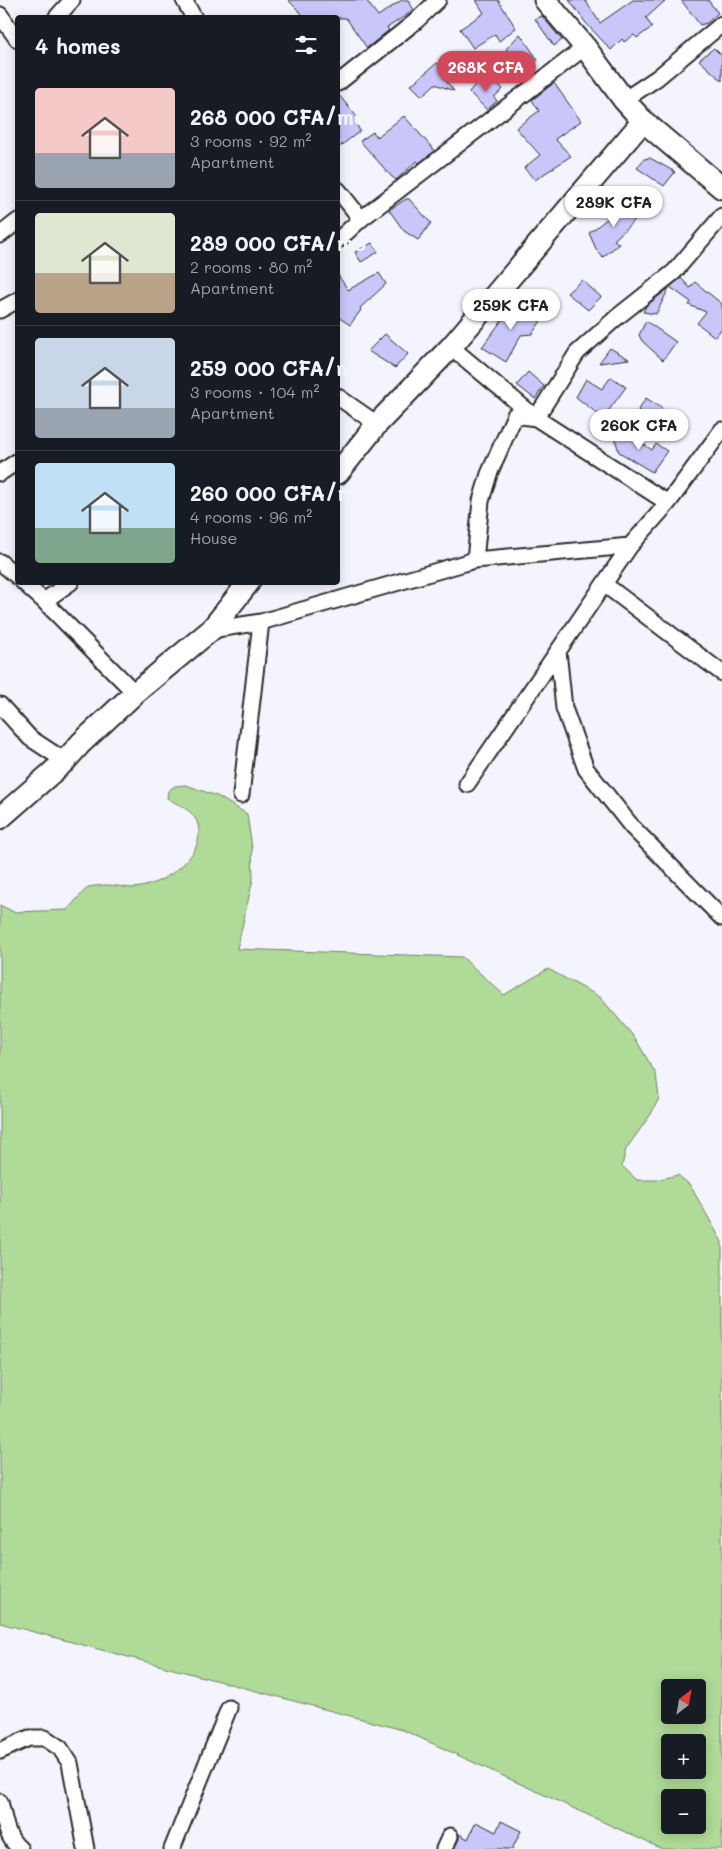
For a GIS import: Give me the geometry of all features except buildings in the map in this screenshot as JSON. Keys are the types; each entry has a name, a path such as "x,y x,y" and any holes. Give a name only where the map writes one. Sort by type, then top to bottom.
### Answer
{"main road":[{"path":"545,0 585,47 624,100 643,121 722,188"},
{"path":"340,470 377,424 452,347 643,121"},
{"path":"0,818 65,761 135,693 210,630 247,585"}],"street":[{"path":"59,15 72,0"},
{"path":"184,0 192,15"},
{"path":"340,81 416,21 438,0"},
{"path":"0,15 15,36"},
{"path":"624,100 656,78 722,24"},
{"path":"340,238 361,219 585,47"},
{"path":"340,193 361,219"},
{"path":"536,418 577,353 616,318 674,272 722,216"},
{"path":"0,234 15,224"},
{"path":"0,310 15,302"},
{"path":"452,347 536,418 668,503"},
{"path":"340,398 377,424"},
{"path":"475,560 482,501 489,474 515,415 536,418"},
{"path":"467,784 630,546 668,503 722,430"},
{"path":"0,473 15,463"},
{"path":"210,630 262,622 475,560 630,546"},
{"path":"0,562 15,574"},
{"path":"604,584 722,673"},
{"path":"27,585 135,693"},
{"path":"44,601 68,585"},
{"path":"241,796 262,622"},
{"path":"558,652 564,708 586,769 632,827 722,918"},
{"path":"0,705 30,738 65,761"},
{"path":"172,1849 229,1708"},
{"path":"0,1751 29,1738 45,1738 60,1748 70,1763 86,1849"},
{"path":"0,1802 5,1826 10,1838 20,1849"}],"green space":[{"path":"186,785 217,796 247,814 252,848 253,879 237,949 462,957 504,995 548,969 600,997 635,1038 656,1074 659,1098 651,1114 626,1149 622,1166 637,1180 656,1180 678,1175 690,1185 722,1242 722,1849 662,1849 403,1730 0,1623 0,905 14,912 67,910 88,887 107,885 134,888 166,877 185,862 192,853 199,833 196,820 186,809 167,798 168,791 175,786"}]}
